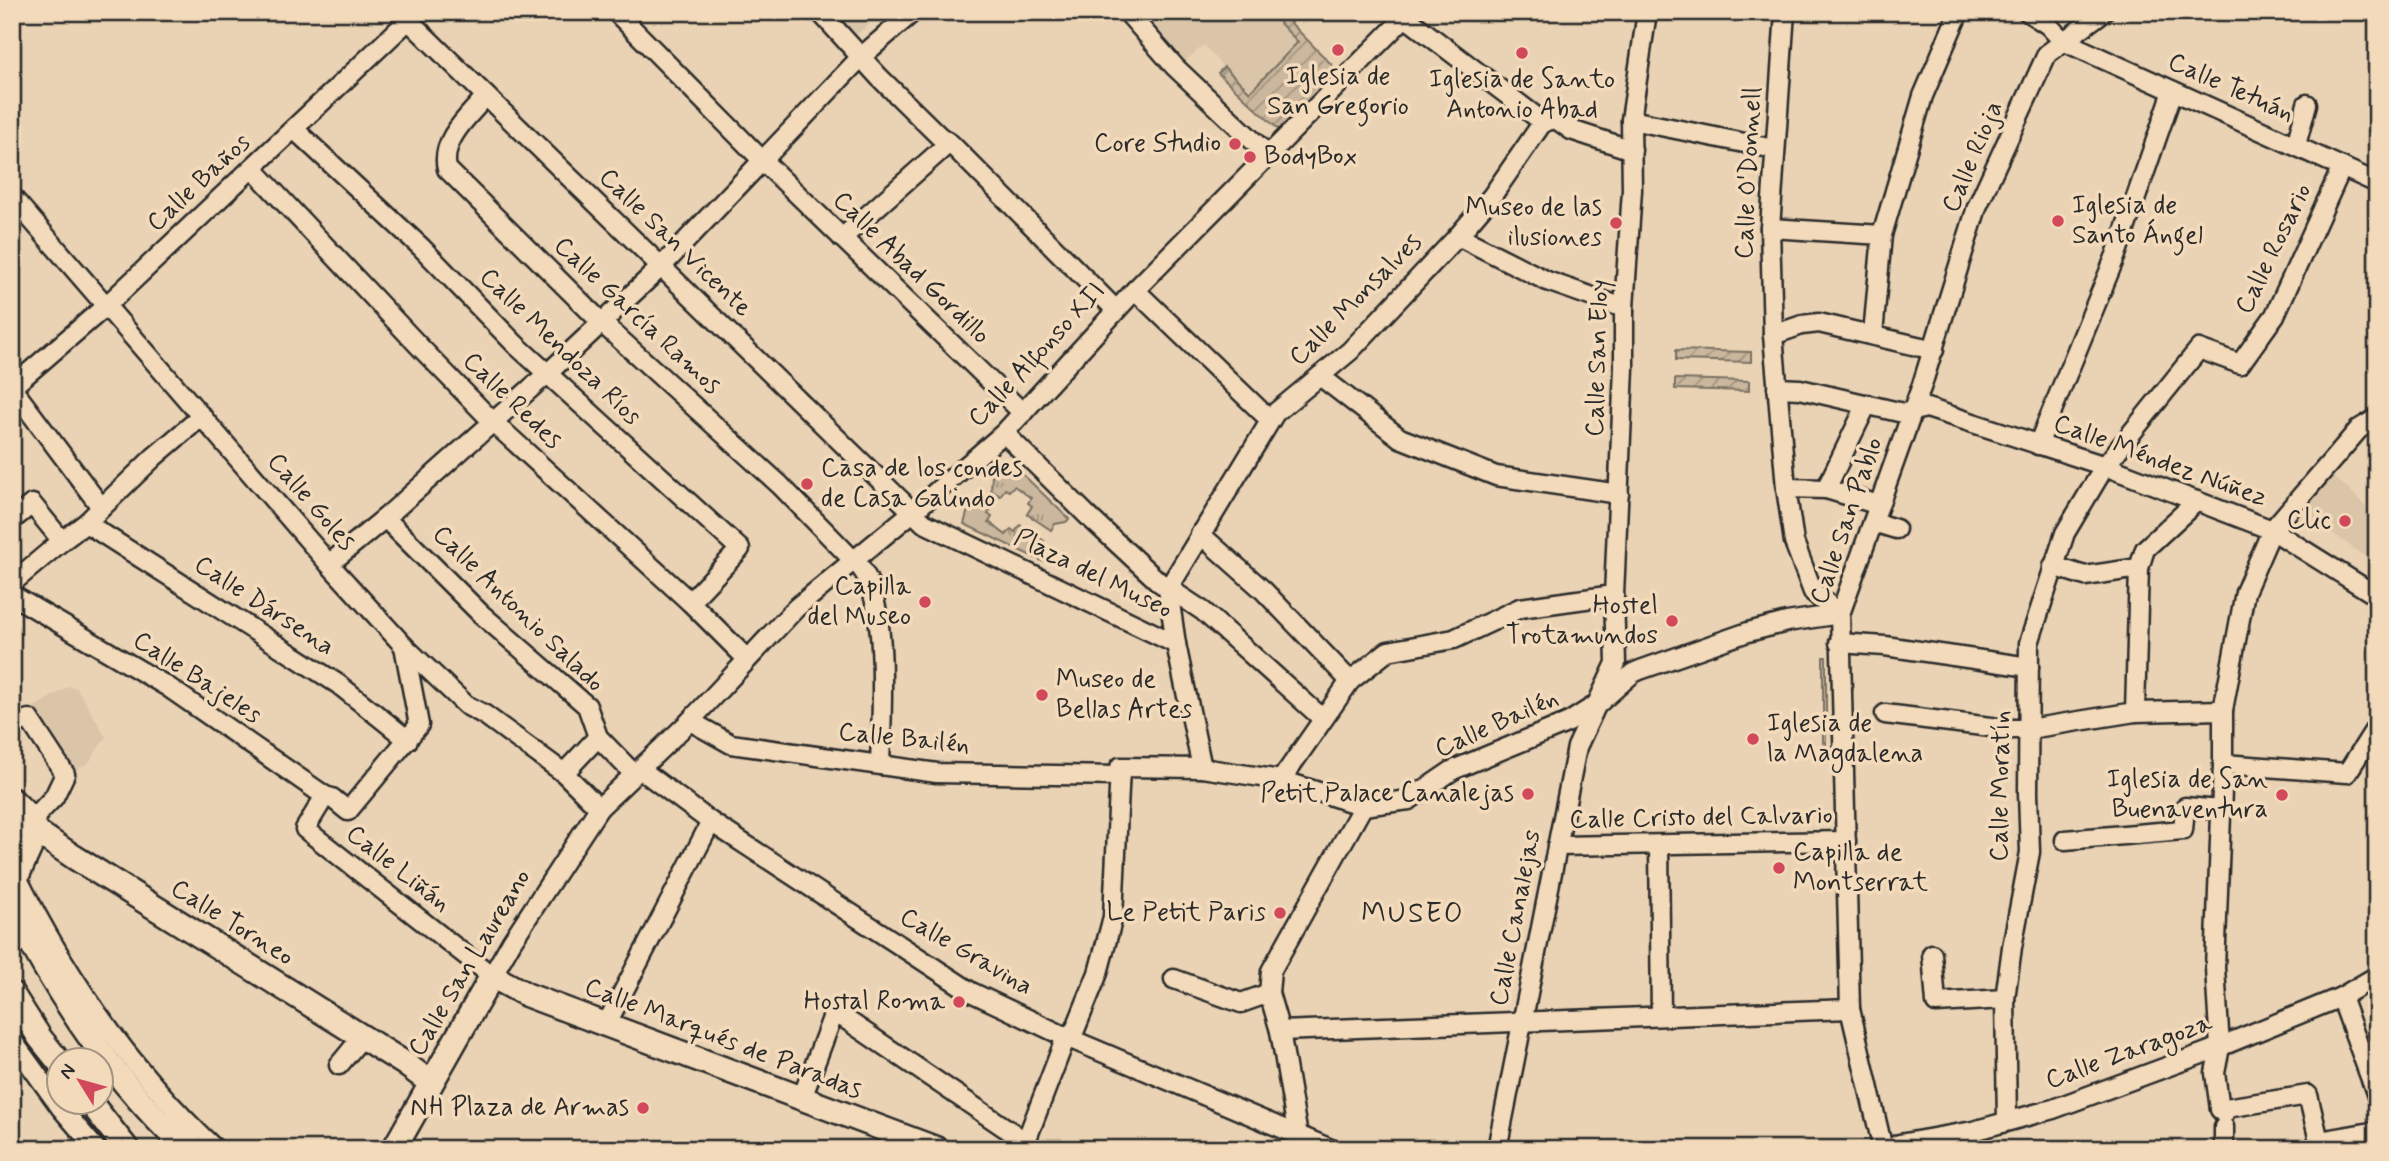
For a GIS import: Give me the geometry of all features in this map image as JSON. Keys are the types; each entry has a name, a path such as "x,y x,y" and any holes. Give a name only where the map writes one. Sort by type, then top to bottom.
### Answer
{"main road":[{"name":"Calle Torneo","path":"12,800 27,835 362,1037 431,1083"},
{"path":"27,835 14,870 12,906 73,1013 153,1118 187,1149"},
{"name":"Calle Marqués de Paradas","path":"492,976 527,995 937,1149"},
{"name":"Calle San Laureano","path":"394,1149 492,976"},
{"path":"12,994 46,1046"},
{"path":"102,1116 127,1149"}],"street":[{"name":"Calle Abad Gordillo","path":"616,12 763,161 1023,413"},
{"path":"820,12 862,55 879,77 1116,310"},
{"path":"329,564 385,518 548,373 662,267 862,55 913,12"},
{"path":"1127,12 1175,67 1268,155"},
{"name":"Calle San Eloy","path":"1599,703 1616,663 1614,595 1627,368 1624,308 1632,190 1631,120 1647,12"},
{"name":"Calle O'Donnell","path":"1785,12 1770,228 1773,335 1786,488 1794,542 1813,592 1840,614"},
{"path":"1873,335 1882,235 1923,96 1959,12"},
{"name":"Calle Tetuán","path":"2028,12 2048,25 2063,41 2377,183"},
{"name":"Calle Rioja","path":"1913,411 1977,206 2047,54 2103,12"},
{"name":"Calle San Vicente","path":"408,15 486,96 914,512"},
{"name":"Calle Baños","path":"12,387 107,305 295,130 408,15"},
{"path":"1408,15 1543,122 1556,119 1571,130 1632,150"},
{"name":"Calle Alfonso XII","path":"599,808 690,721 796,608 914,512 1004,433 1135,290 1408,15"},
{"path":"2038,445 2116,255 2173,91"},
{"name":"Calle García Ramos","path":"486,96 451,138 444,157 447,169 601,322 780,485 863,568 876,607 881,641 883,684 880,765"},
{"path":"2296,145 2307,104"},
{"path":"1631,120 1774,149"},
{"name":"Calle Monsalves","path":"1168,589 1275,413 1350,351 1458,236 1492,196 1543,122"},
{"name":"Calle Mendoza Ríos","path":"295,130 421,247 516,345 740,549 690,602"},
{"path":"842,238 948,143"},
{"name":"Calle Rosario","path":"2105,466 2199,349 2240,364 2275,315 2342,167"},
{"name":"Calle Redes","path":"252,168 492,421 690,602 747,659"},
{"name":"Calle Goles","path":"12,197 329,564 404,646 466,705 485,715 564,773 599,808"},
{"path":"1770,228 1882,235"},
{"path":"1458,236 1570,291 1624,308"},
{"path":"1135,290 1270,420"},
{"path":"1773,335 1819,323 1934,349"},
{"path":"1320,376 1400,438 1496,476 1619,494"},
{"path":"12,387 101,507"},
{"name":"Calle Méndez Núñez","path":"1777,388 1800,389 1903,413 1927,408 2105,466 2272,530 2377,596"},
{"path":"1826,489 1867,404"},
{"name":"Calle San Pablo","path":"1883,1149 1850,1009 1840,614 1913,411"},
{"path":"12,583 86,523 154,457 202,416"},
{"path":"2224,1149 2216,1073 2220,1047 2215,968 2223,710 2245,593 2272,530 2359,429 2377,418"},
{"name":"Plaza del Museo","path":"1004,433 1089,517 1168,589 1203,611 1322,718"},
{"name":"Calle Moratín","path":"2007,1121 2005,999 2011,947 2030,852 2029,643 2065,533 2105,466"},
{"path":"1786,488 1826,489 1879,505"},
{"path":"2135,712 2139,568 2145,549 2197,501"},
{"path":"12,520 32,504 62,541"},
{"name":"Plaza del Museo","path":"914,512 924,523 1176,644"},
{"name":"Calle Antonio Salado","path":"385,518 480,613 587,706 598,737 637,772"},
{"path":"1873,522 1896,529"},
{"name":"Calle Dársena","path":"86,523 338,684 408,740"},
{"path":"1200,534 1263,590 1350,681"},
{"path":"2053,566 2085,576 2139,568"},
{"path":"1168,589 1176,644 1202,768"},
{"name":"Calle Bajeles","path":"12,595 168,687 348,811 408,740"},
{"path":"1281,780 1350,681 1388,651 1454,639 1520,608 1614,595"},
{"name":"Calle Bailén","path":"690,721 732,744 937,773 1202,768 1281,780 1363,806 1409,800 1453,770 1569,722 1599,703 1640,670 1748,632 1787,622 1840,614"},
{"path":"1839,643 1885,646 2029,667"},
{"path":"404,646 419,725 408,740"},
{"name":"Calle Canalejas","path":"1497,1149 1577,747 1599,703"},
{"path":"1885,714 2007,729 2029,729 2135,712 2223,710"},
{"path":"12,724 29,719 65,774 54,797 27,835"},
{"path":"2223,764 2347,772 2370,751 2377,726"},
{"path":"564,773 598,737"},
{"path":"802,1098 832,1018 838,1014 843,1015 1024,1146 1066,1037 1075,1030 1098,973 1113,917 1120,771"},
{"name":"Calle Gravina","path":"637,772 971,992 1066,1037 1331,1149"},
{"name":"Calle Liñán","path":"325,796 305,829 492,976"},
{"path":"1298,1136 1280,1031 1269,993 1271,971 1363,806"},
{"path":"2064,840 2183,830 2185,807 2221,810"},
{"name":"Calle San Laureano","path":"492,976 599,808"},
{"path":"606,1025 710,822"},
{"name":"Calle Cristo del Calvario","path":"1557,846 1846,841"},
{"path":"1659,845 1661,1015"},
{"path":"14,870 42,929 93,1010 142,1074 215,1149"},
{"path":"1932,954 1936,1003 2005,999"},
{"name":"Calle Zaragoza","path":"1891,1149 1899,1144 1973,1131 2053,1108 2220,1047 2341,997 2377,976"},
{"path":"1174,979 1241,1003 1269,993"},
{"path":"2341,997 2377,1096"},
{"path":"1280,1031 1850,1009"},
{"path":"339,1065 362,1037"},
{"path":"12,1040 61,1108 96,1149"},
{"path":"2222,1117 2308,1096 2319,1141 2377,1131"}],"shaded area":[{"path":"835,12 883,12 855,36"},
{"path":"1165,12 1280,12 1338,71 1280,131 1218,73 1223,67 1204,45 1184,62 1151,25"},
{"name":"Clic","path":"2328,473 2351,491 2377,519 2377,565 2298,509"},
{"path":"69,686 77,688 106,737 89,762 59,781 18,717"}],"green space":[{"path":"1277,12 1338,71 1280,131 1218,73 1224,67 1250,92 1298,42 1273,16"},
{"path":"1676,350 1751,352 1751,362 1676,360"},
{"path":"1675,379 1749,381 1749,391 1675,389"},
{"path":"1009,461 1069,519 1066,522 1055,524 1051,530 1027,514 1032,506 1028,503 1031,498 1014,486 1009,491 1005,489 1000,496 991,490 992,476"},
{"path":"983,501 993,507 988,514 992,517 989,522 1006,535 1011,529 1015,532 1020,525 1044,541 1039,546 1042,561 964,524 969,506"},
{"path":"1823,657 1826,657 1826,757 1823,757"}],"place":[{"name":"Iglesia de San Gregorio","path":"1338,50"},
{"name":"Iglesia de Santo Antonio Abad","path":"1522,53"},
{"name":"Core Studio","path":"1235,144"},
{"name":"BodyBox","path":"1250,157"},
{"name":"Iglesia de Santo Ángel","path":"2058,221"},
{"name":"Museo de las ilusiones","path":"1616,223"},
{"name":"Casa de los condes de Casa Galindo","path":"807,484"},
{"name":"Clic","path":"2345,521"},
{"name":"Capilla del Museo","path":"925,602"},
{"name":"Hostel Trotamundos","path":"1672,621"},
{"name":"Museo de Bellas Artes","path":"1042,695"},
{"name":"Iglesia de la Magdalena","path":"1753,739"},
{"name":"Petit Palace Canalejas","path":"1528,794"},
{"name":"Iglesia de San Buenaventura","path":"2282,795"},
{"name":"Capilla de Montserrat","path":"1779,868"},
{"name":"Le Petit Paris","path":"1280,913"},
{"name":"Hostal Roma","path":"959,1002"},
{"name":"NH Plaza de Armas","path":"643,1108"}],"district":[{"name":"MUSEO","path":"1413,914"}]}
